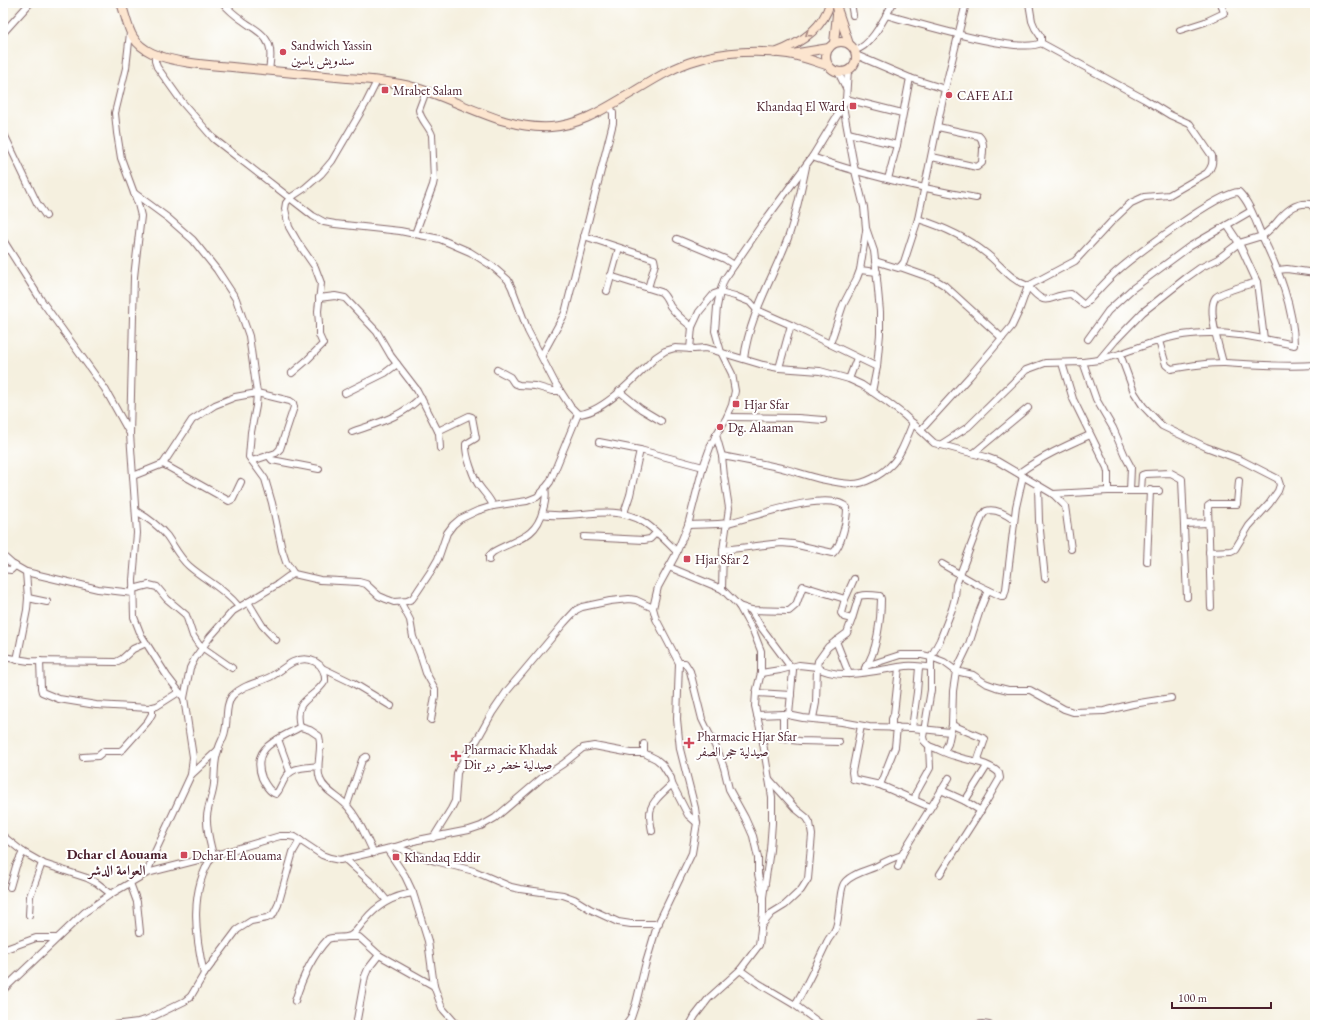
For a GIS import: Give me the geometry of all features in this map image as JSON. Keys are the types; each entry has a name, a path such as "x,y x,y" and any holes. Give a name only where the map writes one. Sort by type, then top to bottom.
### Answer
{"street":[{"path":"3,33 30,3"},
{"path":"121,3 130,33 126,68 117,103 115,122 121,158 140,211 141,223 134,277 130,434 137,533 133,591 136,623 146,643 184,698"},
{"path":"223,3 241,20 259,31 265,38 269,46 270,54 269,71"},
{"path":"773,53 791,45 815,30 823,19 830,3"},
{"path":"851,3 853,15"},
{"path":"838,72 848,70 855,64 856,53 866,45 893,3"},
{"path":"900,267 904,262 918,219 966,3"},
{"path":"1029,3 1032,21 1041,37 1041,43"},
{"path":"1180,30 1205,22 1224,13 1221,3"},
{"path":"837,7 849,44 856,53 910,78 946,89"},
{"path":"829,66 826,57 832,46 837,7"},
{"path":"886,14 958,35 1019,45 1036,46 1041,43"},
{"path":"130,33 142,47 155,54 196,64 401,84 426,91 501,121 520,126 537,127 568,125 599,112 665,74 697,60 728,53 790,54 829,66 838,72 846,88"},
{"path":"790,54 832,46 844,42 849,44"},
{"path":"921,430 970,376 1012,326 1028,286 1076,260 1131,203 1144,197 1169,195 1207,172 1211,168 1213,161 1212,156 1190,124 1170,115 1144,99 1041,43"},
{"path":"155,54 157,67 182,102 214,140 313,216 324,222 400,231 440,239 480,258 502,274 512,288 528,331 560,391 570,406 578,414 584,414 599,407 619,392 656,357 665,351 674,348 706,348 763,365 779,368 820,371 849,379 872,392 913,423 928,438 940,445 974,453 997,461 1053,494 1065,506 1071,549"},
{"path":"626,1025 631,1018 636,1003 645,966 659,924 692,853 697,823 695,808 680,749 677,719 678,663 656,619 653,608 658,588 677,552 688,525 703,467 716,435 728,417 736,391 732,374 721,352 715,331 720,292 724,280 812,157 843,106 846,99 848,70"},
{"path":"888,179 897,145 910,78"},
{"path":"292,373 312,356 323,344 319,335 318,311 321,283 315,267 289,227 285,209 286,203 290,198 305,188 321,174 332,161 377,81"},
{"path":"415,234 434,180 432,135 430,129 419,113 426,91"},
{"path":"846,99 902,113"},
{"path":"542,355 565,313 613,123 613,113 610,106"},
{"path":"830,344 843,305 858,278 866,228 864,207 855,170 843,106"},
{"path":"932,157 977,167 982,163 982,138 979,136 938,127"},
{"path":"3,132 37,203 46,216"},
{"path":"848,133 897,145"},
{"path":"812,157 925,189 976,198"},
{"path":"744,359 746,342 757,310 794,222 806,165"},
{"path":"918,219 938,225 964,237 994,260 1010,277 1028,286 1039,298 1053,299 1071,294 1084,305 1125,264 1160,237 1221,198 1239,192 1251,211 1278,270 1292,321 1294,345 1264,339 1216,334 1192,334 1159,341 1099,360 1038,365 1026,370 968,427 940,445"},
{"path":"134,193 168,218 193,240 211,261 236,299 249,336 258,393 249,446 249,457 265,479 272,502 284,556 294,574"},
{"path":"1099,360 1129,326 1192,273 1218,259 1239,243 1262,236 1276,224 1286,212 1299,204 1310,204 1315,209"},
{"path":"1088,339 1108,311 1132,290 1189,247 1251,211"},
{"path":"1227,225 1239,243 1257,282 1264,339"},
{"path":"866,228 874,251 880,312 877,367 872,392"},
{"path":"584,236 654,259 648,288"},
{"path":"677,239 725,259 734,266"},
{"path":"3,240 41,300 105,389 130,434"},
{"path":"607,291 619,248"},
{"path":"875,261 898,268 900,267 934,279 944,285 1002,338"},
{"path":"1278,270 1287,269 1315,273"},
{"path":"860,270 877,272"},
{"path":"610,276 663,293 674,311 692,327"},
{"path":"1223,363 1216,334 1213,309 1215,299 1221,294 1257,282"},
{"path":"690,349 692,327 699,312 714,294 720,292 750,302 757,310 877,367"},
{"path":"319,298 335,296 345,298 378,332 391,356 404,375 414,384 421,397 438,431 440,448"},
{"path":"779,368 791,325"},
{"path":"1159,341 1166,365 1171,369 1223,363 1286,366 1315,365"},
{"path":"1120,354 1134,392 1142,406 1162,426 1206,447 1226,453 1261,469 1274,476 1279,482 1279,488 1275,496 1249,526 1236,549 1231,552 1209,552"},
{"path":"849,379 857,358"},
{"path":"1083,362 1096,399 1113,428 1130,464 1130,491"},
{"path":"1062,363 1073,399 1107,468 1108,491"},
{"path":"345,393 385,373 397,364"},
{"path":"498,370 510,377 514,383 519,385 535,386 552,391 560,391"},
{"path":"619,392 642,409 662,420"},
{"path":"133,476 163,464 187,426 197,416 227,400 258,393 293,403 294,407 280,449 276,453 252,461"},
{"path":"352,432 391,419 406,411 421,397"},
{"path":"974,453 1028,408"},
{"path":"147,873 155,852 191,775 193,750 184,698 190,668 210,636 233,611 294,574 320,580 359,582 366,584 379,596 394,602 401,603 412,599 438,559 445,537 453,525 460,519 477,511 493,506 528,501 537,497 550,482 578,414"},
{"path":"438,431 469,416 472,417 476,438 466,444 466,450 479,487 490,499 493,506"},
{"path":"728,417 798,418 823,420"},
{"path":"722,456 785,469 820,479 851,484 860,483 869,480 891,466 913,423"},
{"path":"942,564 988,590 1001,596 1004,595 1021,474 1034,462 1090,434"},
{"path":"716,435 722,456 729,503 729,516 723,550 722,589"},
{"path":"599,442 640,450 703,467"},
{"path":"624,513 630,495 640,450"},
{"path":"268,455 272,460 319,469"},
{"path":"163,464 228,501 233,499 241,482"},
{"path":"1141,491 1142,475 1171,473 1181,477 1185,524 1187,597"},
{"path":"1212,607 1208,506 1210,504 1238,503 1239,481"},
{"path":"1038,486 1039,521 1045,578"},
{"path":"488,560 489,556 493,552 528,535 536,527 542,514 546,493 545,488"},
{"path":"1147,562 1150,490"},
{"path":"1053,494 1108,491 1159,491"},
{"path":"688,525 727,523 791,506 818,501 841,503 847,508 843,533 836,550 833,553 806,546 781,543 723,550"},
{"path":"940,874 1000,778 999,773 996,770 929,746 924,741 924,728 931,690 931,657 940,640 952,609 959,574 984,512 992,510 1004,514 1014,520"},
{"path":"136,511 156,524 167,536 182,559 201,576 230,597 238,607"},
{"path":"542,514 556,516 614,512 624,513 643,521 677,552"},
{"path":"1185,524 1208,523"},
{"path":"584,537 644,540 650,539 656,533"},
{"path":"3,556 15,566 26,572 98,589 133,591 149,585 157,588 186,615 193,636 198,645 232,668"},
{"path":"3,569 11,570 15,566"},
{"path":"669,567 722,589 738,606 759,643 761,651 761,673 756,693 755,706 772,797 770,850 763,897 763,913 759,945 740,970 709,998 690,1025"},
{"path":"17,660 27,610 28,598 26,572"},
{"path":"852,619 841,613 854,579"},
{"path":"738,606 751,610 792,610 796,605 803,586 846,599"},
{"path":"944,751 948,744 952,725 953,690 956,671 969,644 988,590"},
{"path":"813,718 816,703 818,661 830,645 847,633 859,596 880,597 881,605 878,629 870,661 862,672"},
{"path":"28,598 46,602"},
{"path":"433,838 455,801 457,773 467,753 477,740 492,713 507,691 567,619 576,610 582,607 610,601 629,599 636,600 653,608"},
{"path":"248,602 262,625 276,640"},
{"path":"401,603 410,620 413,637 426,673 435,689 430,720"},
{"path":"751,610 761,627 792,668 793,674 789,715"},
{"path":"836,641 849,674"},
{"path":"3,657 17,660 116,662 122,659 133,649 146,643"},
{"path":"866,666 900,655 931,657 944,662 956,671 973,675 985,683 996,687 1008,690 1030,690 1064,709 1073,712 1104,711 1133,704 1171,698"},
{"path":"204,974 196,929 196,909 201,877 205,866 213,855 208,833 207,815 212,794 216,759 225,732 229,702 233,694 249,685 272,676 289,664 299,660 315,662 321,665 322,668 353,683 391,706"},
{"path":"40,661 42,692 50,696 96,704 141,708 157,706 179,692"},
{"path":"678,663 685,663 690,671 702,719 711,741 719,754 729,789 753,836 758,858 758,874 763,897"},
{"path":"761,673 792,668 799,665 817,666 827,672 839,674 909,666 931,667"},
{"path":"912,728 919,667"},
{"path":"300,727 300,706 322,686 325,681 322,668"},
{"path":"880,785 895,748 892,719 894,714 899,668"},
{"path":"756,693 791,695"},
{"path":"83,757 98,756 104,751 120,751 123,749 148,720 152,714 152,707"},
{"path":"757,715 782,714 861,726 924,728 950,732"},
{"path":"782,714 783,739 838,742"},
{"path":"952,725 985,739 977,762"},
{"path":"861,726 852,776 853,779 880,785 930,807"},
{"path":"318,766 295,769 290,772 276,794 269,790 262,777 259,764 262,752 266,747 300,727 310,730 319,736 318,766 319,775 322,782 332,794 347,805 374,853"},
{"path":"278,739 290,772"},
{"path":"644,744 644,754"},
{"path":"3,990 85,912 110,894 147,873 280,836 289,836 300,840 326,857 340,860 374,853 418,840 469,830 481,826 494,818 543,777 586,747 594,746 644,754 656,759 662,764 671,778 672,784 688,815 697,823"},
{"path":"914,799 930,768 929,746"},
{"path":"191,775 218,750"},
{"path":"347,805 362,760 366,756"},
{"path":"965,801 987,766"},
{"path":"761,926 772,913 785,905 801,890 808,880 812,835 810,823 807,818 796,809 769,778"},
{"path":"898,867 902,854 948,778"},
{"path":"652,831 650,809 658,798 672,784"},
{"path":"941,790 981,810"},
{"path":"3,836 23,852 42,863 87,878 97,883 110,894"},
{"path":"113,1025 142,1021 185,1001 191,996 204,974 237,930 252,921 267,918 275,912 293,852 300,840"},
{"path":"395,847 435,861 474,870 515,888 563,895 574,899 590,909 618,922 631,924 659,924"},
{"path":"387,849 405,876 413,892 428,941 434,986 442,1008 457,1025"},
{"path":"10,886 16,866 23,852"},
{"path":"795,1005 810,979 827,942 836,929 844,883 853,876 902,854"},
{"path":"345,859 374,884 387,901"},
{"path":"29,915 30,896 42,863"},
{"path":"130,883 137,902 140,932"},
{"path":"348,937 354,934 371,913 387,901 402,894 413,892"},
{"path":"295,1001 303,979 314,957 325,943 332,938 359,937 379,956 434,986"},
{"path":"3,950 36,938 57,938"},
{"path":"356,1025 365,976 368,969 379,956"},
{"path":"740,970 758,983 795,1005 822,1025"},
{"path":"976,1025 989,1025"}],"place":[{"name":"Sandwich Yassin سندويش ياسين","path":"283,52"},
{"name":"Mrabet Salam","path":"385,90"},
{"name":"CAFE ALI","path":"949,95"},
{"name":"Khandaq El Ward","path":"853,106"},
{"name":"Hjar Sfar","path":"736,404"},
{"name":"Dg. Alaaman","path":"720,427"},
{"name":"Hjar Sfar 2","path":"687,559"},
{"name":"Pharmacie Hjar Sfar صيدلية حجر الصفر","path":"689,743"},
{"name":"Pharmacie Khadak Dir صيدلية خضر دير","path":"456,756"},
{"name":"Dchar El Aouama","path":"184,855"},
{"name":"Khandaq Eddir","path":"396,857"}],"district":[{"name":"Dchar el Aouama العوامة الدشر","path":"117,862"}]}
